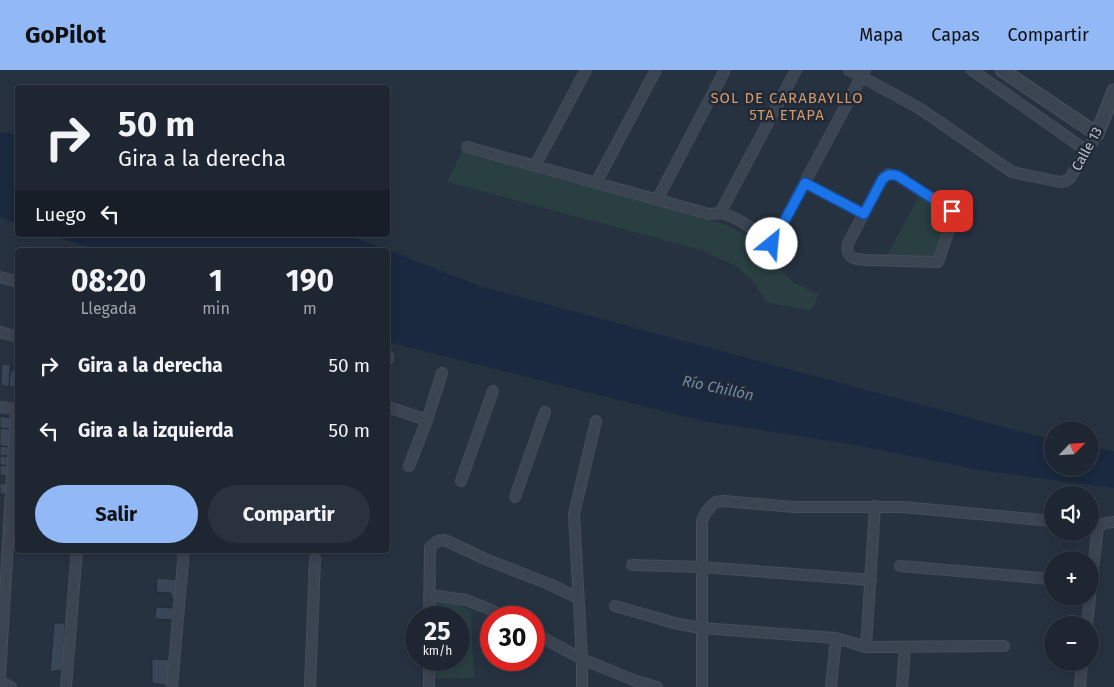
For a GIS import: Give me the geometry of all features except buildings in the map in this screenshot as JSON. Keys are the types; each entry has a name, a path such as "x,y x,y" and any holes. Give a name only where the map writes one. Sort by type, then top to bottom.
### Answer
{"street":[{"path":"535,166 586,70"},
{"path":"596,183 656,70"},
{"path":"657,200 725,70"},
{"path":"720,213 796,70"},
{"path":"467,147 709,214 720,213 739,220 772,244 863,73 849,70"},
{"path":"972,70 1087,151"},
{"path":"1002,70 1097,134"},
{"name":"Calle 13","path":"863,73 919,108 1012,172 1060,182 1070,178 1087,151 1097,134 1114,91"},
{"path":"889,174 898,176 952,211 954,215 939,260 936,263 865,260 850,256 847,252 848,243 864,214 882,180 889,174"},
{"path":"805,183 864,214"},
{"path":"0,277 15,281"},
{"path":"0,332 15,336"},
{"path":"409,466 427,420 442,373"},
{"path":"461,481 493,391"},
{"path":"0,407 15,409"},
{"path":"390,408 427,420"},
{"path":"515,497 545,412"},
{"path":"582,687 574,514 596,421"},
{"path":"0,676 15,426"},
{"path":"702,687 702,521 708,508 720,501 793,507 903,506 1044,521"},
{"path":"866,647 876,506"},
{"path":"1099,525 1114,522"},
{"path":"429,606 430,547 438,540 444,540 484,559 549,584 578,598"},
{"path":"66,687 77,553"},
{"path":"172,687 184,553"},
{"path":"310,687 315,559"},
{"path":"632,565 702,567 871,580"},
{"path":"900,566 1044,578"},
{"path":"429,595 466,600 481,606"},
{"path":"616,606 678,624 702,628 836,638 866,647 1004,646"},
{"path":"831,687 836,638"},
{"path":"545,639 582,659 636,684 657,687"},
{"path":"902,687 905,647"},
{"path":"429,671 429,687"},
{"path":"1080,687 1081,671"},
{"path":"0,681 11,687"}],"green space":[{"path":"462,152 727,225 746,235 764,250 776,266 794,283 819,294 811,310 767,303 754,283 738,267 701,250 447,182"},
{"path":"919,196 948,215 934,257 887,255"},
{"path":"433,602 454,603 460,606 433,606"},
{"path":"471,611 474,678 435,678 435,671 470,671"}],"water":[{"path":"0,132 15,135 15,222 0,217"},
{"path":"58,237 354,237 382,248 90,248"},
{"name":"Río Chillón","path":"390,251 479,286 1044,438 1044,476 1099,476 1099,448 1114,451 1114,488 979,470 856,445 703,421 390,343"}],"district":[{"name":"SOL DE CARABAYLLO 5TA ETAPA","path":"787,106"}],"route":[{"path":"772,244 805,183 864,214 882,180 889,174 898,176 952,211"}]}
